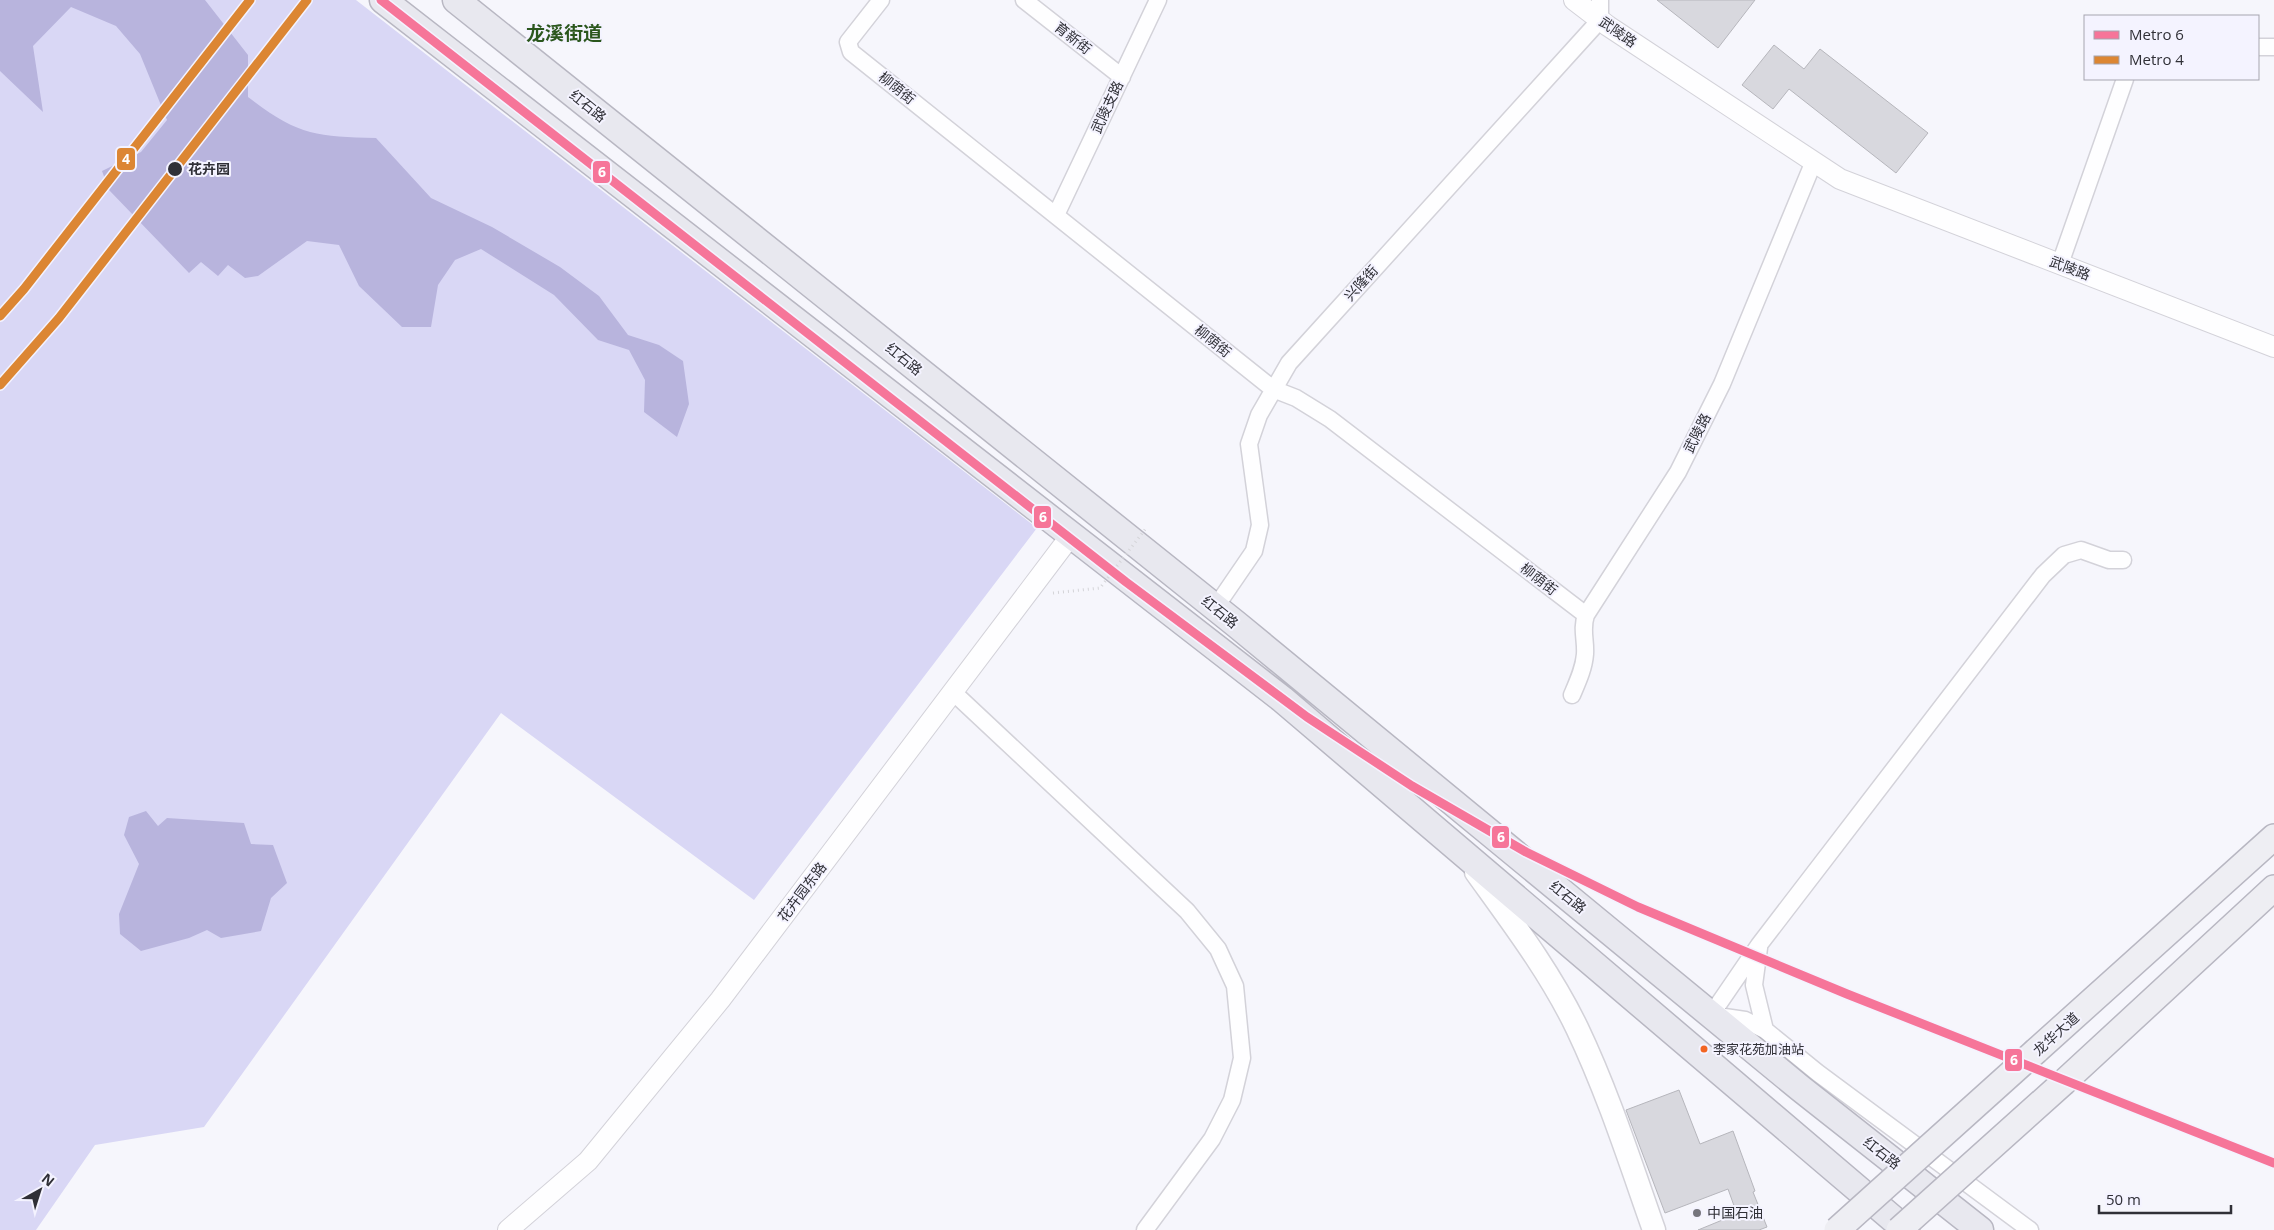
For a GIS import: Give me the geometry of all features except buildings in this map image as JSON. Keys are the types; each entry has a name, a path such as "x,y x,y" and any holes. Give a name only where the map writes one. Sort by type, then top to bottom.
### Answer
{"highway":[{"path":"383,0 1072,534 1282,700 1906,1230"},
{"name":"红石路","path":"456,0 1215,608 1711,1015 1980,1230"}],"main road":[{"name":"龙华大道","path":"1837,1230 2274,837"},
{"path":"1467,858 1528,945 1576,1027 1614,1118 1654,1230"},
{"path":"1899,1230 2064,1082 2274,888"}],"street":[{"name":"柳荫街","path":"881,0 848,42 851,52 1274,389 1296,398 1330,418 1586,615"},
{"name":"育新街","path":"1024,0 1122,77"},
{"name":"武陵支路","path":"1056,215 1158,0"},
{"name":"武陵路","path":"1574,0 1600,20 1840,179 2274,347"},
{"path":"1600,0 1600,20"},
{"name":"兴隆街","path":"1215,608 1254,551 1260,524 1249,444 1259,415 1289,363 1600,20"},
{"path":"2259,47 2274,47"},
{"path":"2060,264 2125,80"},
{"name":"武陵路","path":"1572,695 1582,672 1585,653 1582,626 1586,615 1678,472 1722,384 1814,161"},
{"name":"花卉园东路","path":"508,1230 588,1161 720,1000 1072,534"},
{"path":"2030,1230 1818,1073 1765,1030 1744,1020 1711,1015 1759,945 2043,575 2064,555 2081,550 2109,560 2123,560"},
{"path":"953,692 1186,911 1218,949 1235,986 1242,1058 1232,1100 1212,1139 1145,1230"},
{"path":"1759,945 1754,985 1765,1030"}],"path":[{"path":"1053,593 1100,588 1147,527"}],"shaded area":[{"name":"花卉园","path":"0,0 356,0 1037,528 754,900 501,713 204,1127 95,1145 36,1230 0,1230"},
{"path":"0,0 205,0 248,55 248,97 265,110 294,126 322,135 376,138 431,198 492,227 560,267 599,296 628,335 659,345 683,361 689,404 677,437 644,412 645,380 629,350 598,340 554,295 481,249 455,260 438,285 431,327 402,327 359,286 339,245 307,241 258,276 245,278 228,265 218,276 201,262 189,273 109,190 102,171 141,152 167,120 140,54 116,26 71,7 33,46 43,112 0,71"},
{"path":"146,811 158,826 167,818 244,823 251,844 273,845 287,883 271,898 261,931 221,938 207,930 189,938 141,951 120,934 119,914 139,864 124,835 129,817"}],"metro line":[{"name":"4","path":"0,316 24,289 250,0"},
{"name":"4","path":"0,385 59,318 307,0"},
{"name":"6","path":"381,0 1126,582 1307,717 1412,786 1526,852 1638,907 1847,994 2274,1163"}],"place":[{"name":"花卉园","path":"175,169"},
{"name":"李家花苑加油站","path":"1704,1049"},
{"name":"中国石油","path":"1697,1213"}],"district":[{"name":"龙溪街道","path":"564,33"}]}
